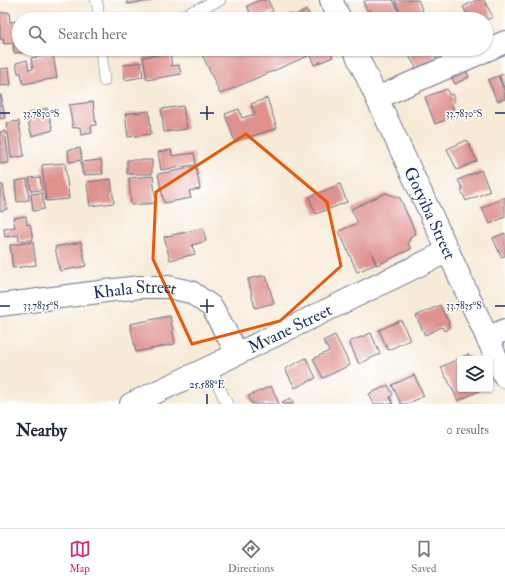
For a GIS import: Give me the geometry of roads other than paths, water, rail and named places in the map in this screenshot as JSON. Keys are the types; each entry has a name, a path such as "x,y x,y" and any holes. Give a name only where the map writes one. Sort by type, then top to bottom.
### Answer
{"street":[{"path":"331,0 337,12"},
{"path":"493,47 505,42"},
{"name":"Gotyiba Street","path":"357,56 448,251 496,334 505,377"},
{"path":"377,98 473,56"},
{"name":"Mvane Street","path":"131,404 448,251"},
{"name":"Khala Street","path":"0,305 140,287 168,287 191,292 212,307 237,353"}],"lane":[{"path":"96,0 98,12"},
{"path":"191,12 220,0"},
{"path":"102,56 104,81"},
{"path":"210,367 227,404"}]}
